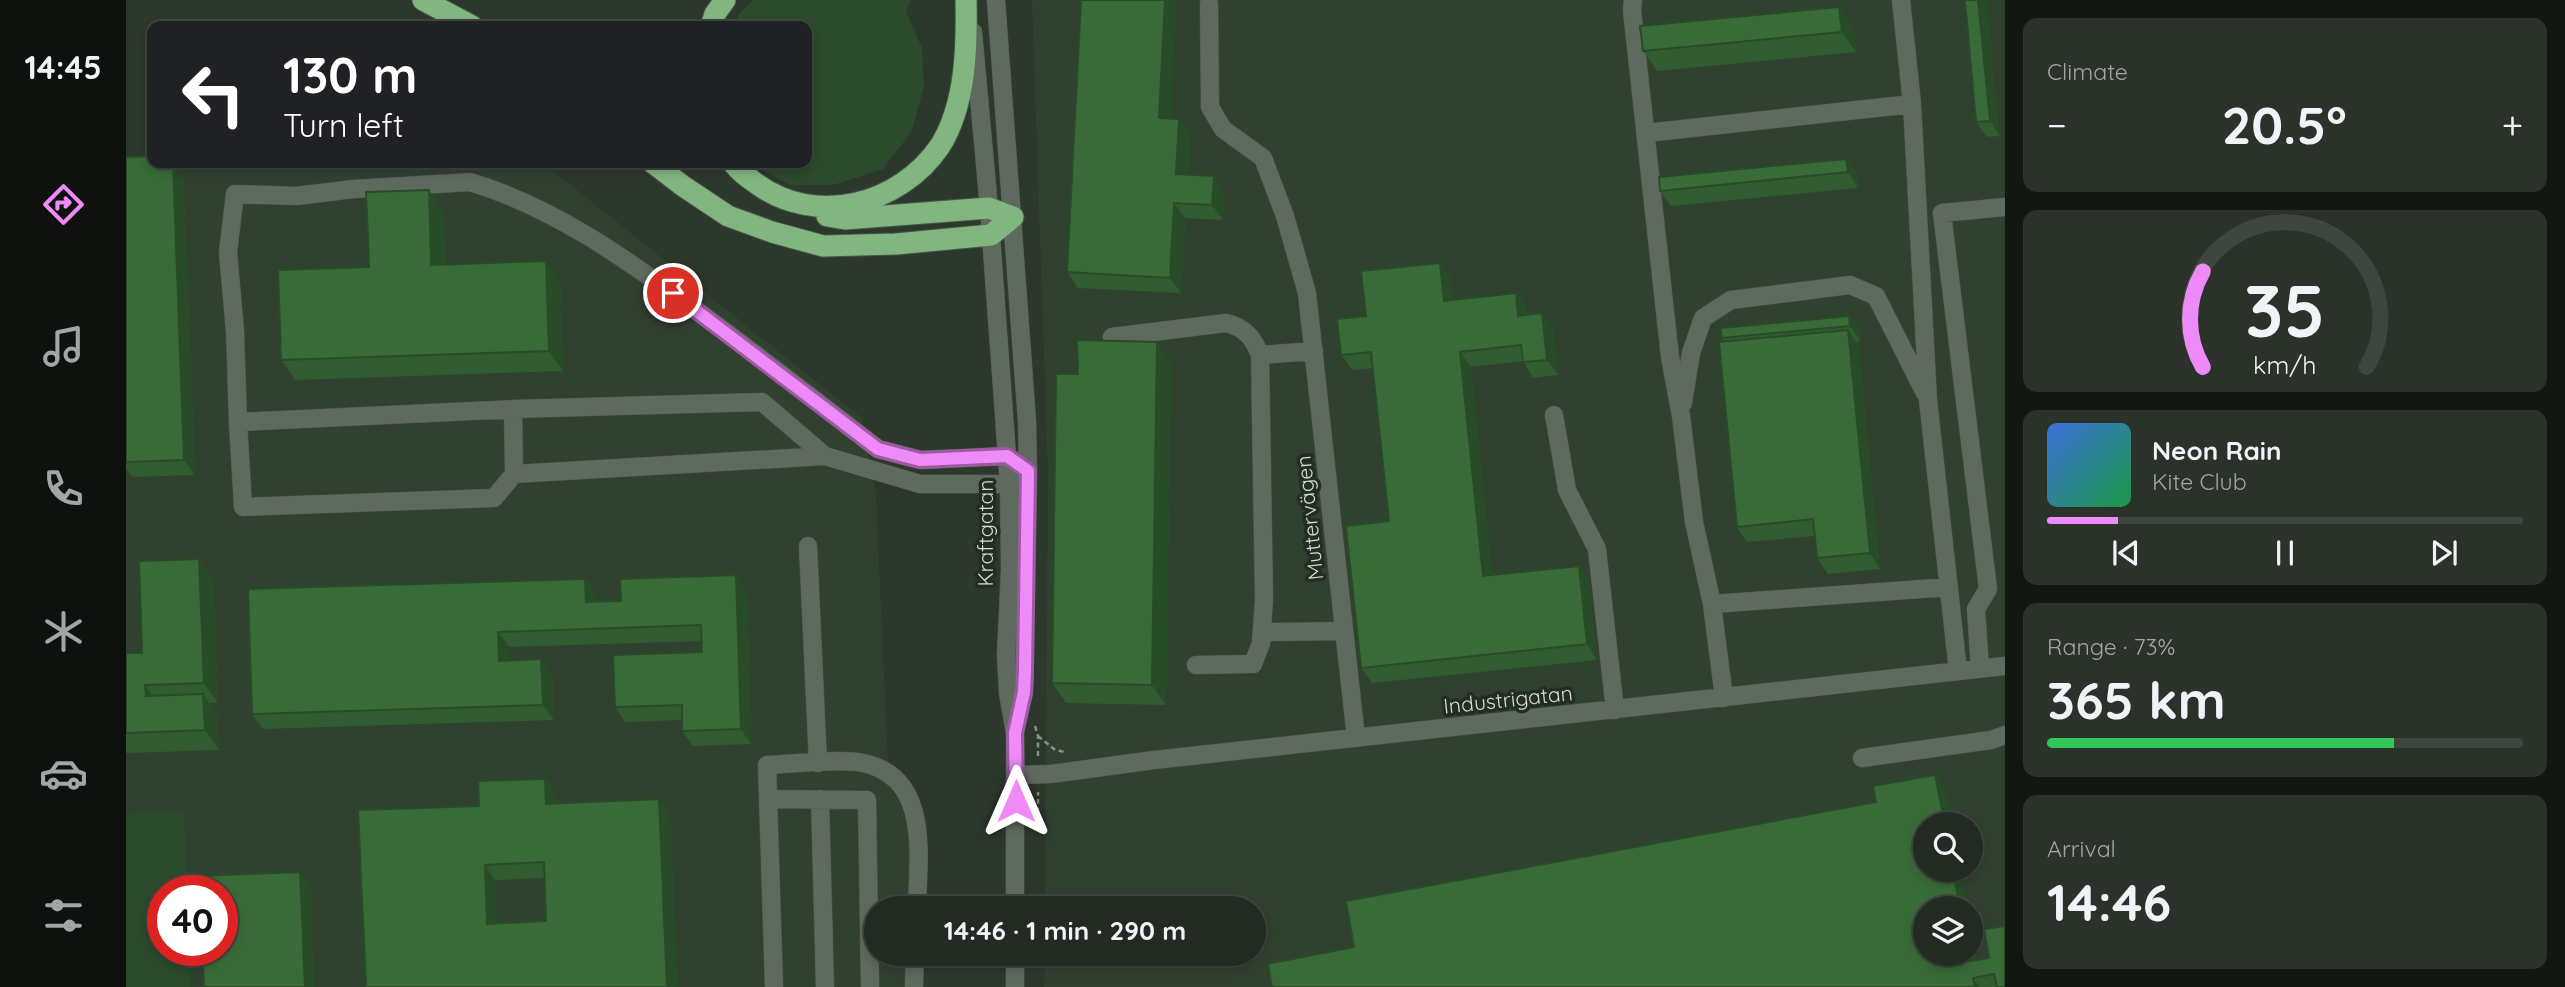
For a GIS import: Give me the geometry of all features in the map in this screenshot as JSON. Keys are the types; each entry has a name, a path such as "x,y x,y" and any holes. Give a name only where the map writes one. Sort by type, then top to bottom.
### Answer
{"highway":[{"path":"423,0 463,21"},
{"path":"713,21 725,0"},
{"path":"789,202 822,207 848,205 898,187 922,168 941,144 954,114 964,68 968,0"},
{"path":"660,168 728,216 823,246 896,244 991,235 1013,217"},
{"path":"736,168 767,191 789,202 815,213 845,219 989,208 1013,217"}],"street":[{"name":"Kraftgatan","path":"968,0 989,208 1009,484 1010,570 1006,655 1008,693 1015,733 1016,896"},
{"name":"Kraftgatan","path":"996,0 1013,217 1028,471 1024,692 1015,733"},
{"path":"1633,0 1670,357 1681,416 1694,522 1712,604 1724,698"},
{"path":"1901,0 1912,104 1928,400 1958,671"},
{"name":"Muttervägen","path":"1209,4 1210,107 1223,129 1263,158 1285,216 1307,293 1356,737"},
{"path":"1646,133 1912,104"},
{"path":"513,409 514,474 494,498 243,507 235,331 228,252 235,194 296,196 470,182 508,194 591,238 652,277 878,449 920,460 1007,456 1028,471 1009,484 920,484 825,456 514,474"},
{"path":"1980,668 1976,609 1988,589 1942,213 2005,207"},
{"path":"1681,416 1691,353 1703,318 1731,300 1850,285 1876,296 1928,400"},
{"path":"1112,337 1226,323 1241,327 1256,343 1260,355 1264,599 1261,643 1253,664 1196,665"},
{"path":"1260,355 1314,351"},
{"path":"238,422 513,409 762,402 825,456"},
{"path":"1554,415 1567,490 1597,549 1615,710"},
{"path":"807,546 818,763"},
{"path":"1712,604 1949,587"},
{"path":"1262,632 1344,631"},
{"name":"Industrigatan","path":"1016,775 1051,774 1356,737 2005,666"},
{"path":"1862,758 1991,740 2005,734"},
{"path":"774,987 767,765 861,763 883,769 896,780 909,797 918,830 916,896"},
{"path":"768,799 867,800 870,987"},
{"path":"820,799 825,987"},
{"path":"914,987 915,966"},
{"path":"1014,987 1015,966"}],"shaded area":[{"path":"1032,0 2005,0 2005,987 1044,987 1045,966 1266,966 1266,896 1045,896 1048,474"},
{"path":"126,160 147,162 147,168 549,168 862,418 876,494 889,787 910,822 908,896 864,896 864,966 908,966 907,987 126,987"}],"green space":[{"path":"753,0 911,0 906,11 922,48 924,86 912,131 883,169 833,185 791,185 759,168 812,168 812,21 736,21"},
{"path":"184,812 187,875 147,875 147,966 190,966 191,987 126,987 126,813"}],"building":[{"path":"1081,0 1165,0 1159,118 1179,119 1176,174 1214,176 1212,205 1174,203 1170,278 1067,272"},
{"path":"1965,0 1978,0 1990,121 1976,122"},
{"path":"1839,7 1842,32 1643,51 1640,26"},
{"path":"147,156 147,168 173,168 184,460 126,462 126,157"},
{"path":"1846,159 1848,172 1660,191 1659,177"},
{"path":"429,190 431,265 546,261 549,351 281,360 278,270 369,267 366,192"},
{"path":"1440,263 1444,301 1516,293 1518,316 1542,313 1547,360 1523,362 1521,345 1460,352 1483,576 1579,566 1587,644 1361,668 1346,526 1389,521 1371,352 1341,355 1337,319 1366,316 1361,271"},
{"path":"1849,316 1850,326 1722,338 1721,328"},
{"path":"1848,330 1870,553 1817,558 1813,519 1737,527 1719,342"},
{"path":"1077,340 1157,342 1152,685 1052,683 1056,374 1078,374"},
{"path":"199,559 204,683 145,685 146,696 203,694 205,730 126,733 126,653 142,653 139,561"},
{"path":"736,575 741,729 682,731 682,705 615,707 613,655 702,652 701,625 498,632 499,661 541,659 543,705 252,714 248,589 585,579 586,602 621,601 620,579"},
{"path":"1935,775 1943,812 1913,812 1913,882 1955,882 1958,896 1913,896 1913,966 1983,966 1983,959 1989,958 1984,929 2005,926 2005,987 1997,987 1994,974 1973,978 1975,987 1272,987 1268,964 1354,947 1346,901 1876,802 1873,786"},
{"path":"545,779 546,804 659,799 667,987 366,987 358,810 479,806 478,781","holes":["544,862 546,921 487,924 485,865"]},
{"path":"300,872 305,987 204,987 203,966 238,966 238,875 224,875"}],"route":[{"path":"673,293 878,449 920,460 1007,456 1028,471 1025,671 1024,692 1015,733 1016,801"}]}
